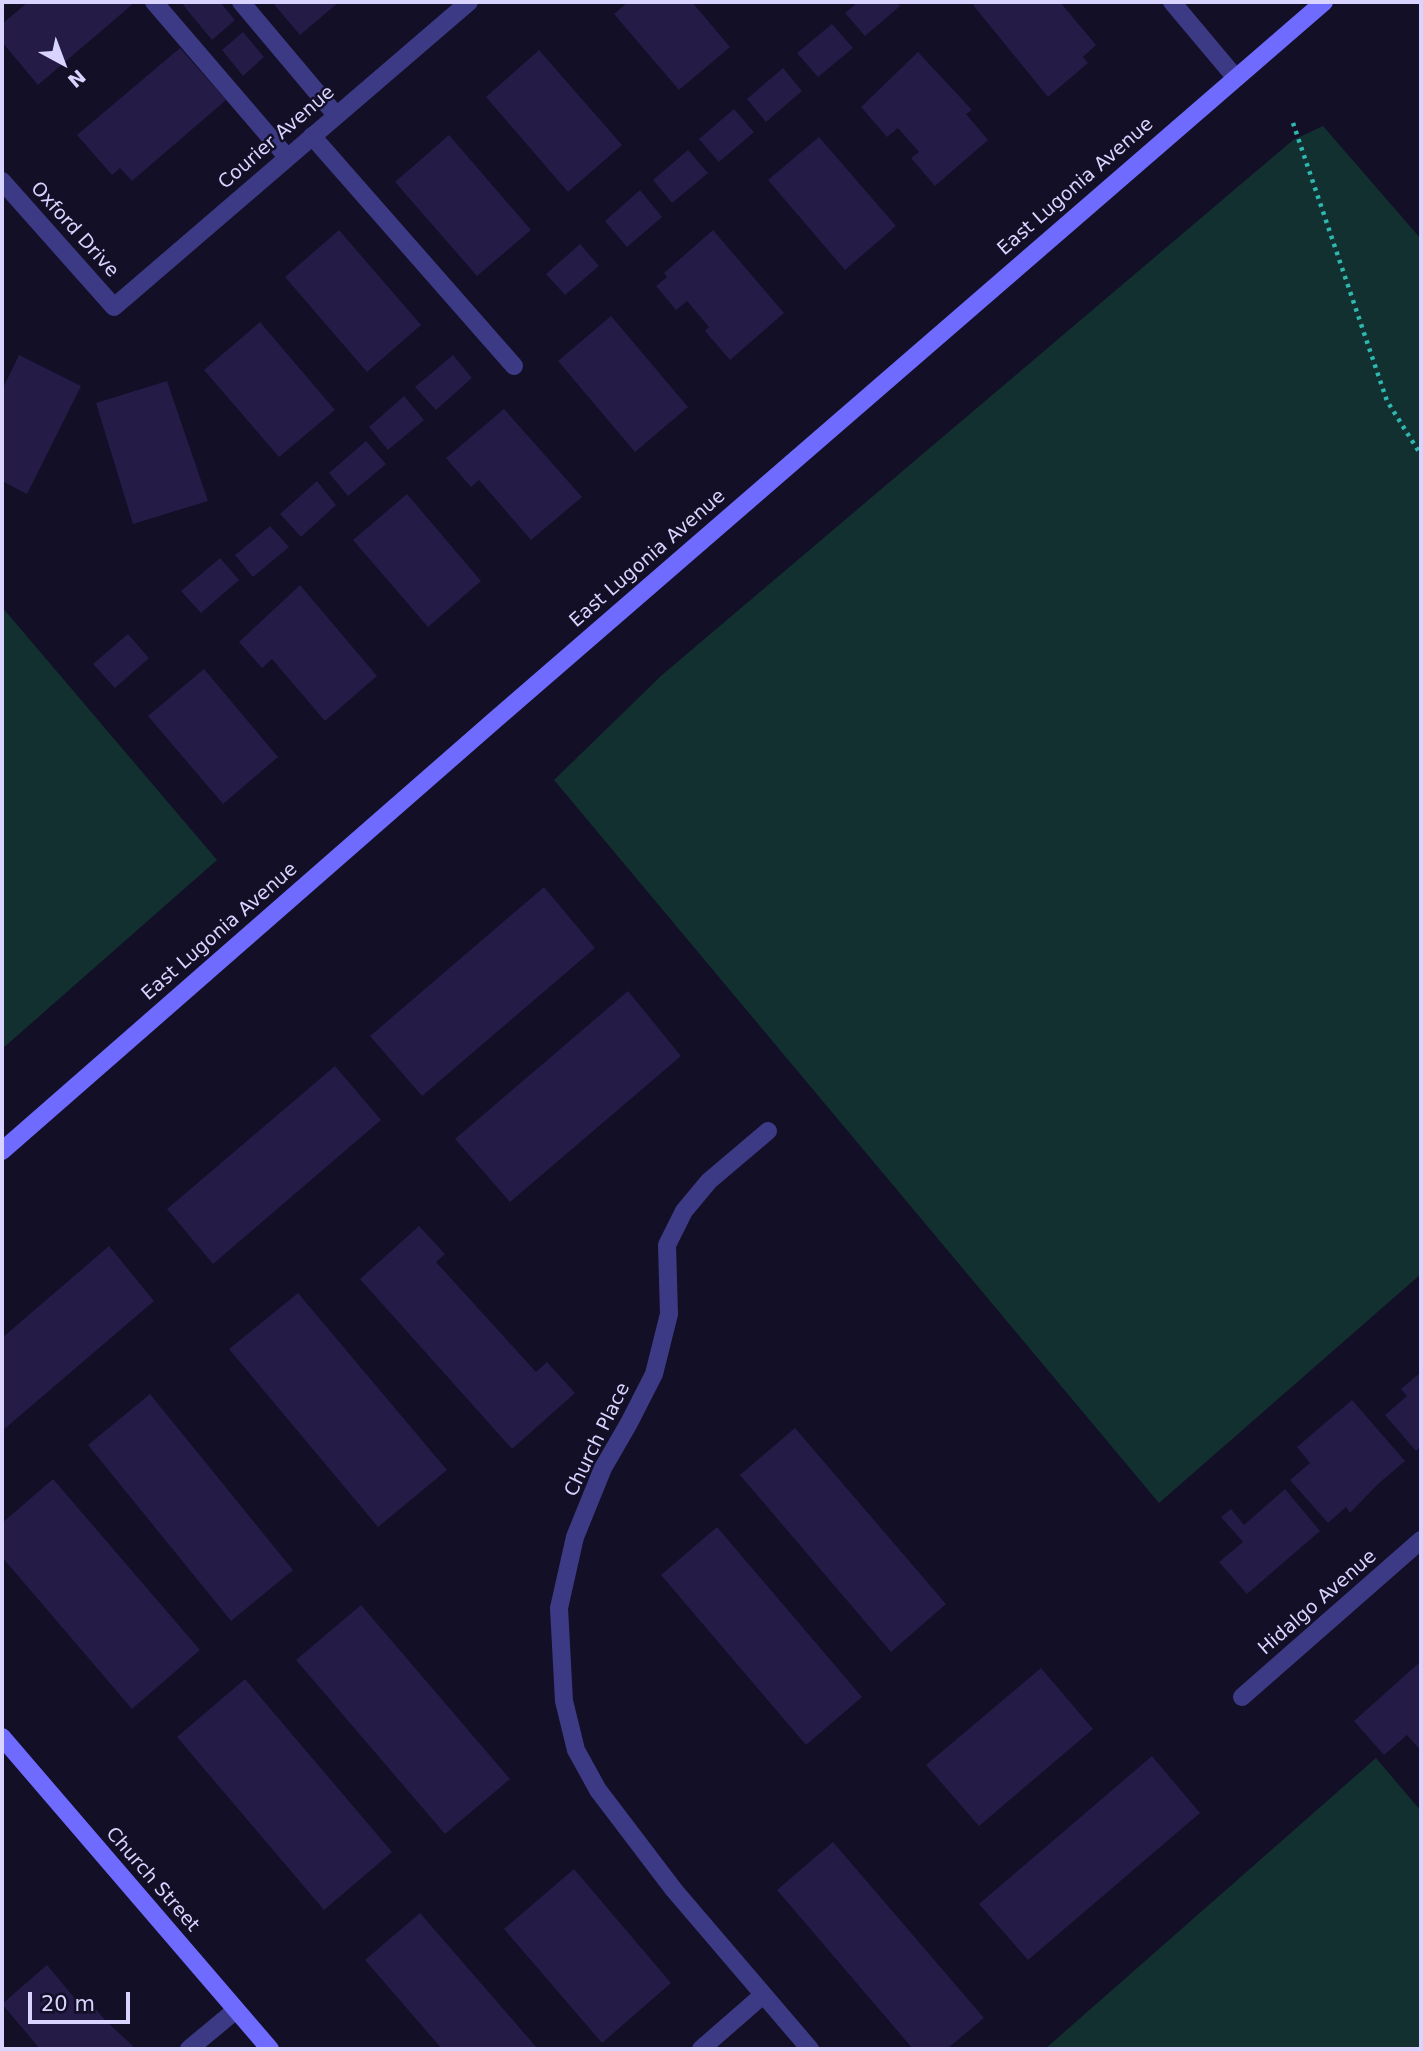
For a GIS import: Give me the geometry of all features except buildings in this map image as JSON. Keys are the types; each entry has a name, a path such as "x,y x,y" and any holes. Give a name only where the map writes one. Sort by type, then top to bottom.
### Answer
{"main road":[{"name":"East Lugonia Avenue","path":"2,1151 1324,2"},
{"name":"Church Street","path":"2,1737 270,2049"}],"street":[{"path":"154,2 287,157"},
{"path":"241,2 336,115"},
{"name":"Courier Avenue","path":"114,307 469,2"},
{"path":"1172,2 1235,77"},
{"path":"312,136 514,366"},
{"name":"Oxford Drive","path":"2,181 114,307"},
{"name":"Church Place","path":"768,1131 709,1181 684,1210 667,1245 669,1314 654,1374 598,1480 575,1537 559,1608 564,1701 576,1750 597,1790 674,1890 810,2049"},
{"name":"Hidalgo Avenue","path":"1242,1697 1421,1540"},
{"path":"701,2049 763,1995"},
{"path":"189,2049 236,2010"}],"path":[{"path":"1293,124 1387,401 1421,455"}],"green space":[{"path":"1323,126 1421,239 1421,1274 1159,1503 554,780 662,675 1293,140"},
{"path":"2,607 217,860 2,1049"},
{"path":"1376,1758 1421,1811 1421,2049 1045,2049"}]}
